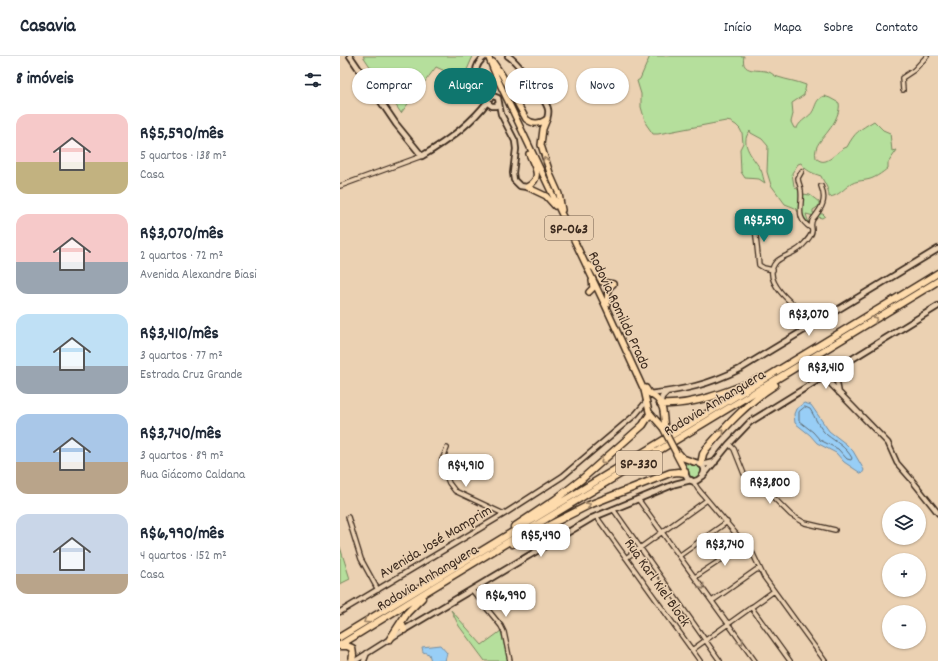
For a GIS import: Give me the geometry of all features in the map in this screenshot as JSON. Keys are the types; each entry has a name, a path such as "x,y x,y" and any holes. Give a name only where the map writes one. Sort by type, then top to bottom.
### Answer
{"highway":[{"name":"Rodovia Anhanguera","path":"340,646 434,587 477,557 543,515 938,273"},
{"name":"Rodovia Anhanguera","path":"340,637 477,557 938,281"},
{"path":"699,463 706,449 735,416 755,399 779,382 824,355 855,331"},
{"path":"660,404 677,405 693,402 733,389 777,371"},
{"path":"477,557 582,479 643,425 650,413"},
{"path":"477,557 589,505 670,473 685,473"},
{"path":"390,639 411,608 434,587"},
{"path":"401,622 404,630"},
{"path":"340,646 352,648 354,661"}],"main road":[{"path":"350,56 396,124 422,156 447,140 482,110 486,104"},
{"path":"477,68 480,62 488,56"},
{"name":"Rodovia Romildo Prado","path":"488,56 493,62 509,101 649,394"},
{"name":"Rodovia Romildo Prado","path":"488,56 521,129 588,266"},
{"path":"508,56 517,63 544,101 548,111 547,119 540,138 540,146 551,176 560,194 562,210"},
{"path":"493,62 502,75 526,119 536,124 547,119"},
{"path":"497,97 501,114 515,141 516,149 513,173 514,180 520,186 527,187 546,196 552,201 567,224"},
{"path":"482,110 496,106 499,103"},
{"path":"490,104 501,114"},
{"path":"521,129 536,174 536,180 527,187"},
{"path":"649,394 676,391 709,383 740,369 938,249"},
{"path":"588,266 593,286 589,292 596,293 606,304"},
{"path":"588,266 594,268 602,282 613,284 608,289 606,304"},
{"name":"Rodovia Romildo Prado","path":"606,304 644,390 646,402"},
{"path":"404,630 596,516 675,484 697,481 716,462 728,444 750,422 938,306"},
{"path":"660,404 662,397 667,392"},
{"name":"SP-063","path":"649,394 657,399 663,410 664,427"},
{"name":"SP-063","path":"646,402 650,413 664,427 685,473"},
{"name":"SP-063","path":"676,452 683,458 699,463"},
{"path":"699,463 716,462"},
{"path":"699,463 704,470 703,476"},
{"path":"675,484 685,473 692,481"}],"street":[{"path":"903,90 902,78 914,70 927,56"},
{"path":"340,186 422,156"},
{"path":"802,171 798,178 801,190 800,215 803,222 811,228"},
{"path":"816,323 785,297 774,282 773,270 774,265 779,260 792,254 803,245 812,232 812,221 820,211 823,201 824,193 820,186"},
{"path":"754,218 759,265 773,270"},
{"path":"835,370 839,393"},
{"path":"824,377 888,443 897,463 938,513"},
{"name":"Avenida José Mamprim","path":"340,612 504,514 563,476 636,414 646,402"},
{"path":"636,414 642,411 650,413"},
{"path":"728,444 734,449 744,474 763,487 791,515 805,523 835,530"},
{"path":"447,448 442,460 443,470 449,483 455,491 504,514"},
{"path":"692,481 745,544 756,559 760,569 774,591 825,661"},
{"path":"638,499 755,661"},
{"path":"626,558 707,500"},
{"path":"613,509 720,661"},
{"name":"Rua Karl Kiel Block","path":"596,516 700,661"},
{"path":"348,517 361,559 378,590"},
{"path":"679,556 727,522"},
{"path":"695,577 745,544"},
{"path":"712,601 756,570 760,569"},
{"path":"472,590 501,626 504,632 510,661"},
{"path":"692,650 774,591"},
{"path":"751,608 790,661"},
{"path":"354,661 404,630"},
{"path":"364,661 367,653"}],"green space":[{"path":"363,56 473,56 468,68 436,67 426,80 426,68 371,68"},
{"path":"650,56 744,56 745,66 751,70 769,72 777,77 806,85 804,95 792,103 793,114 791,122 794,128 797,128 800,123 812,113 821,97 824,96 830,98 839,103 839,109 835,121 819,142 816,149 816,158 820,161 832,158 847,147 852,138 858,132 874,121 883,130 890,133 892,151 897,150 888,163 888,168 881,174 853,183 838,194 829,197 827,188 821,176 805,168 801,163 798,164 792,173 794,186 803,194 810,195 819,202 819,206 813,210 813,213 823,214 825,216 822,218 806,214 809,224 803,223 800,212 799,213 795,208 785,204 771,185 767,172 768,146 762,139 750,131 746,141 747,146 761,170 765,183 759,179 745,178 741,172 740,149 743,143 742,133 736,125 731,122 726,121 653,134 646,124 641,107 641,94 637,81 640,79"},
{"path":"395,104 408,104 401,113"},
{"path":"680,458 700,466 702,473 698,478 688,475"},
{"path":"340,547 350,579 340,584"},
{"path":"451,610 482,645 501,631 508,661 485,661 459,626"}],"water":[{"path":"804,403 811,405 829,431 853,451 864,470 862,474 844,462 836,453 817,443 810,435 795,423 794,414 796,409"},
{"path":"440,645 447,653 445,661 431,661 429,654 423,652 422,647"}]}
